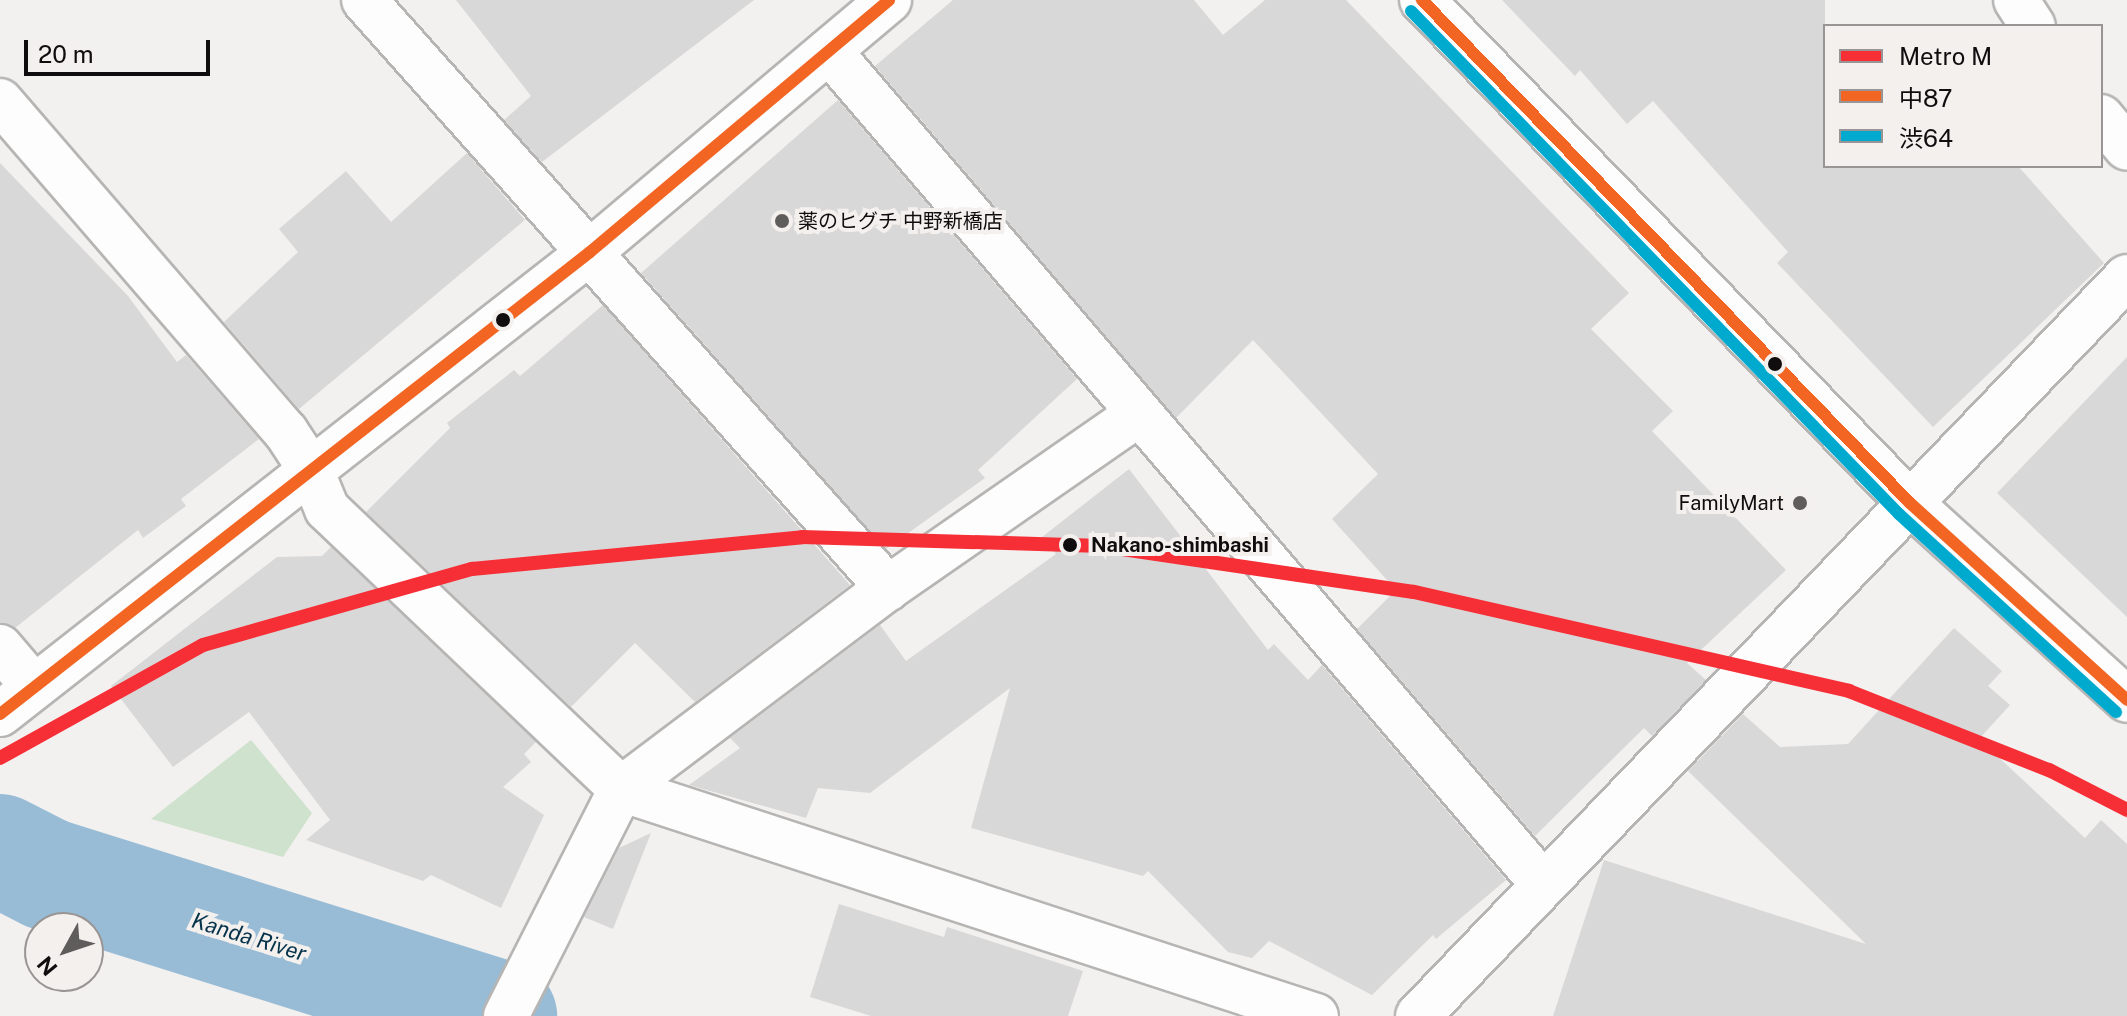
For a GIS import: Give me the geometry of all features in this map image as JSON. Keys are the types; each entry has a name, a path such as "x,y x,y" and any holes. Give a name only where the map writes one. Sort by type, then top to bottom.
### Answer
{"street":[{"path":"364,0 888,588"},
{"path":"0,714 590,252 889,0"},
{"path":"1422,0 1910,503 2127,700"},
{"path":"2016,0 2032,24"},
{"path":"829,51 1542,883"},
{"path":"0,101 286,432 311,470 327,509 621,789 1316,1016"},
{"path":"2103,119 2127,148"},
{"path":"1418,1016 1542,883 2127,277"},
{"path":"506,1016 621,789 888,588 1138,414"},
{"path":"0,647 34,687"}],"green space":[{"path":"251,740 312,813 283,857 151,819"}],"building":[{"path":"456,0 754,0 542,162 504,120 531,96"},
{"path":"953,0 1194,0 1223,35 1265,0 1346,0 1629,293 1591,329 1673,411 1652,431 1786,570 1687,663 1706,680 1652,736 1644,728 1535,836 1357,629 1396,590 1332,519 1378,474 1253,340 1176,418 875,66"},
{"path":"1502,0 1825,0 1823,168 2020,168 2104,263 1933,427 1777,263 1788,252 1653,101 1627,124 1580,70 1575,76"},
{"path":"838,100 1077,379 978,470 985,478 886,549 641,273"},
{"path":"467,153 525,220 299,409 224,322 298,252 279,229 346,171 391,222"},
{"path":"0,163 128,296 177,362 186,355 259,439 181,499 186,506 143,538 138,530 15,628 0,623"},
{"path":"603,305 850,585 695,702 635,643 571,707 366,512 450,428 447,423 514,370 520,376"},
{"path":"2127,357 2127,617 1997,493"},
{"path":"1129,469 1268,650 1274,644 1308,680 1322,665 1506,880 1436,939 1433,935 1372,995 1269,941 1252,958 1228,952 1148,871 1143,876 971,828 1010,688 870,793 818,788 806,818 689,785 740,748 730,738 880,625 906,661 1056,554 1042,537"},
{"path":"331,547 536,742 524,754 531,762 503,787 544,815 501,908 431,875 423,881 306,840 330,820 249,712 173,767 111,686 277,557 322,556"},
{"path":"1954,628 2002,671 1988,686 2010,705 1979,739 2085,838 2101,820 2127,844 2127,1016 1553,1016 1604,860 1866,944 1688,771 1743,714 1780,747 1848,744"},
{"path":"651,833 613,929 584,917 619,848"},
{"path":"839,904 944,937 947,927 1083,971 1068,1016 871,1016 810,997"}],"waterway":[{"name":"Kanda River","path":"0,850 47,874 501,1016"}],"metro line":[{"name":"M","path":"0,758 203,645 472,569 802,537 1102,546 1414,592 1849,691 2049,770 2127,810"}],"transit line":[{"name":"中87","path":"0,714 590,252 889,0"},
{"name":"中87","path":"1422,0 1910,503 2127,700"},
{"name":"渋64","path":"1411,11 1899,514 2116,712"}],"place":[{"name":"薬のヒグチ 中野新橋店","path":"782,221"},
{"name":"FamilyMart","path":"1800,503"},
{"name":"Nakano-shimbashi","path":"1070,545"}]}
